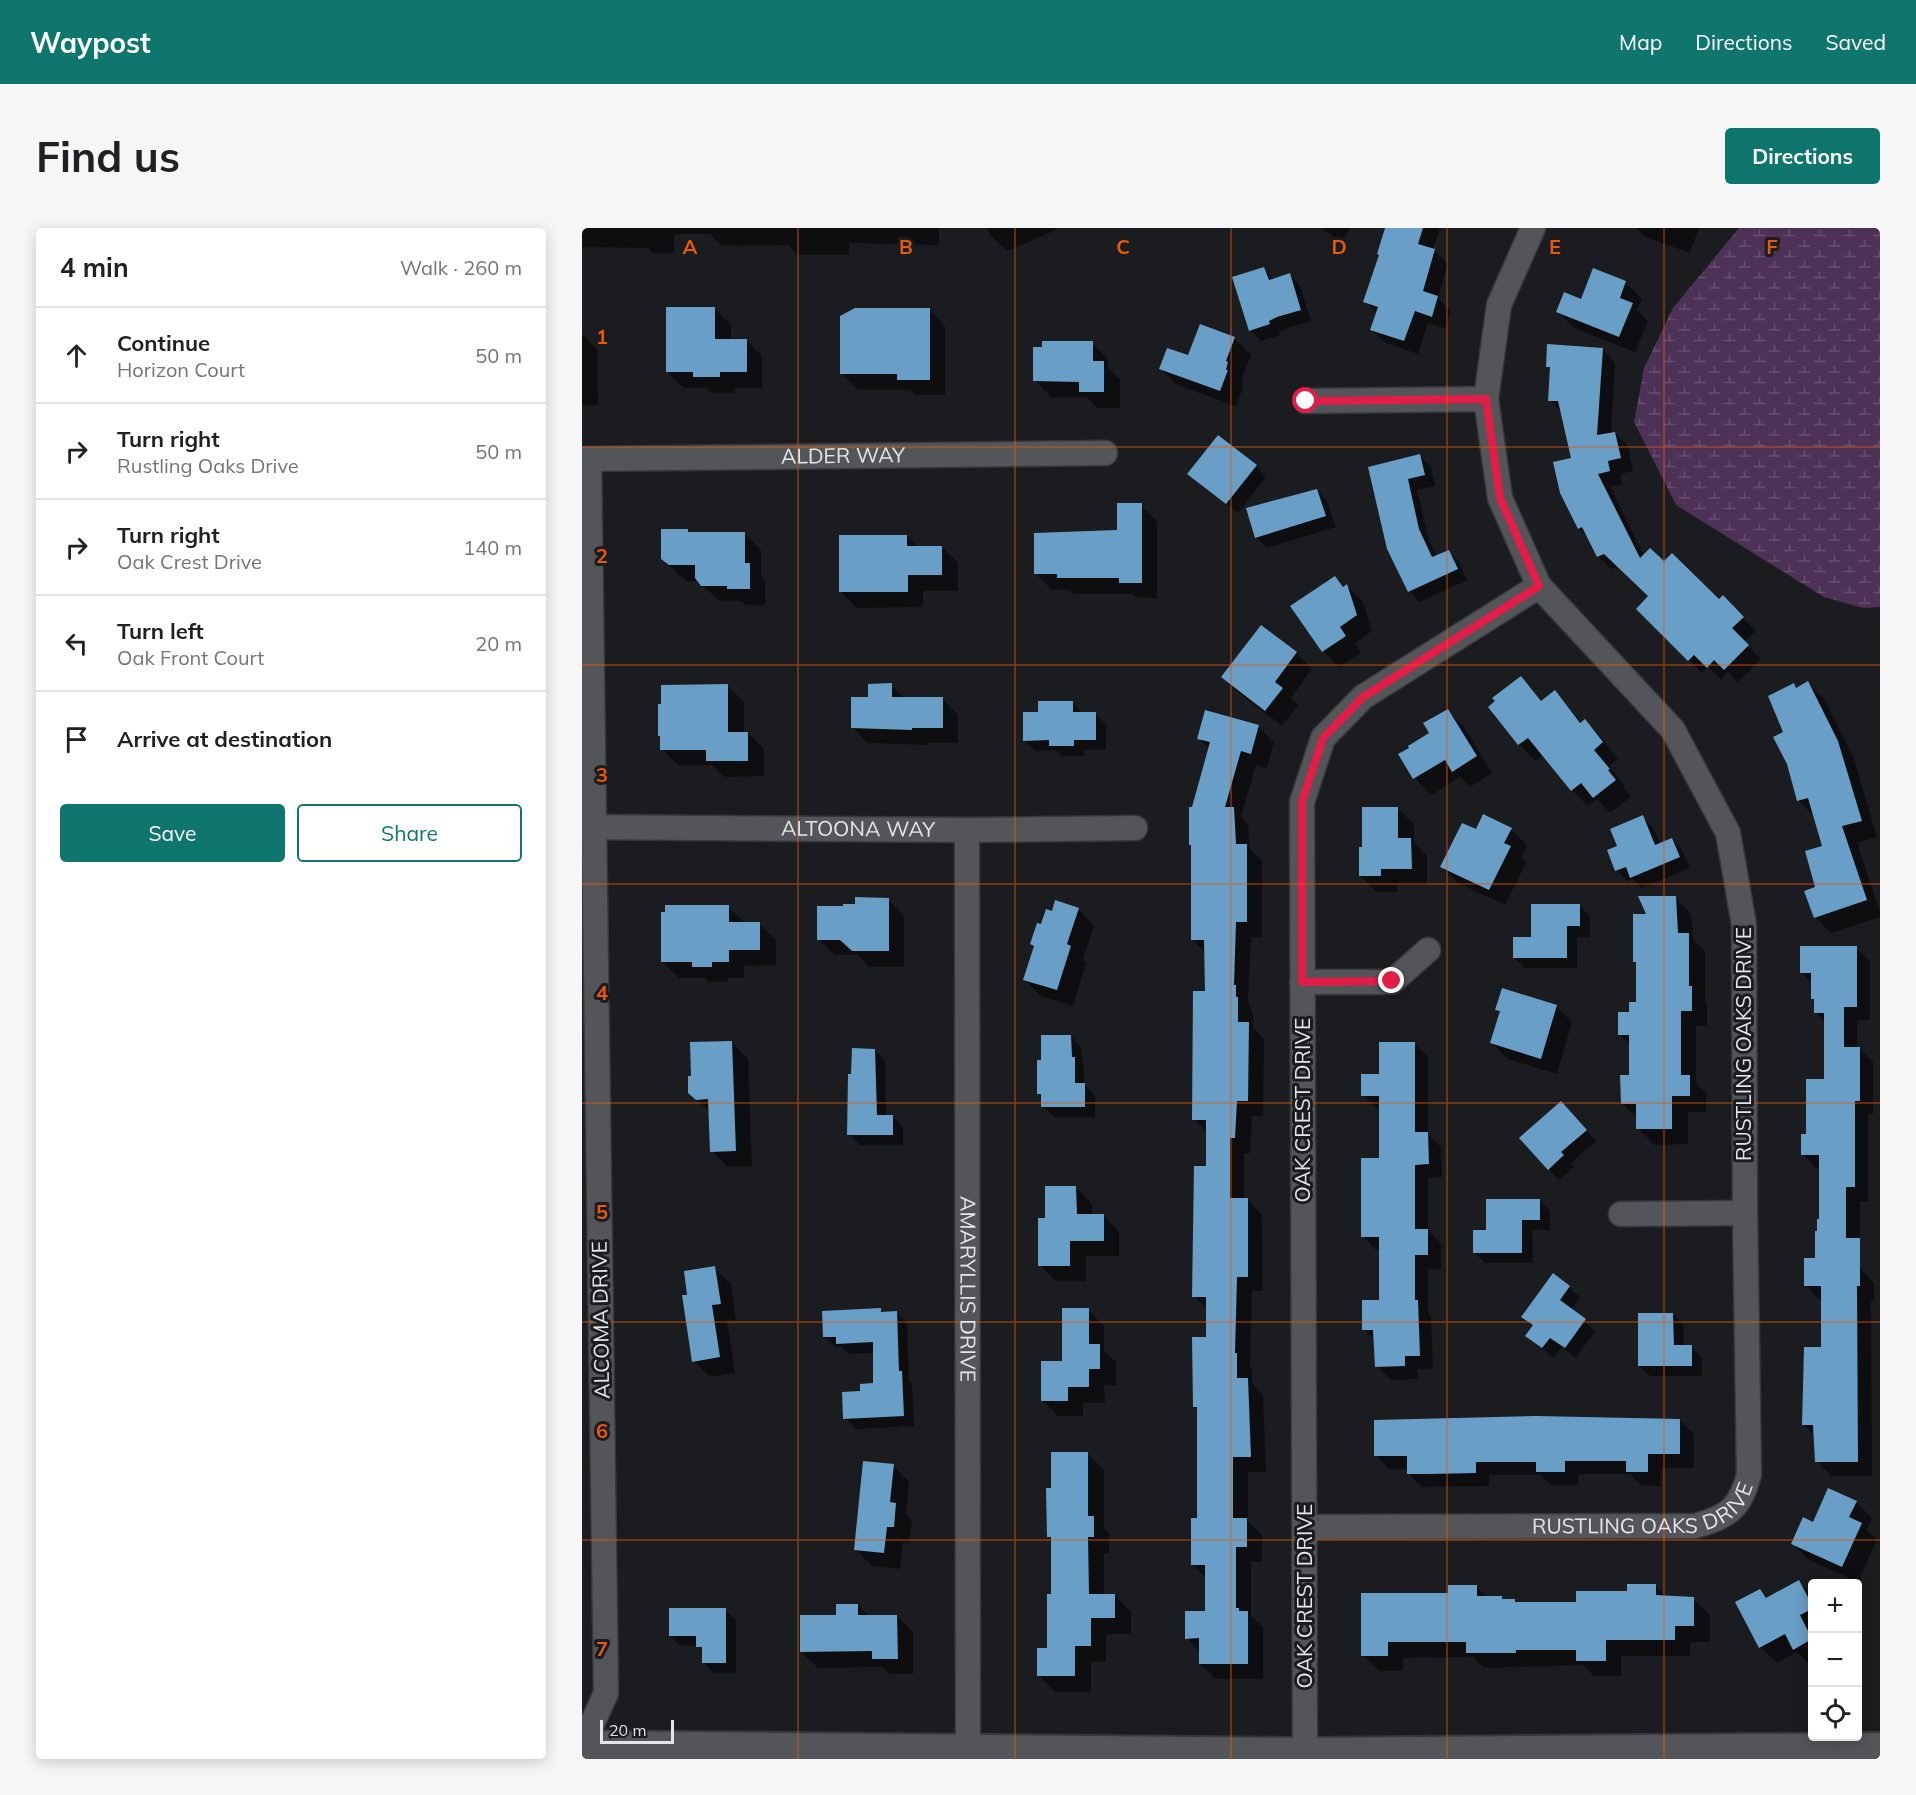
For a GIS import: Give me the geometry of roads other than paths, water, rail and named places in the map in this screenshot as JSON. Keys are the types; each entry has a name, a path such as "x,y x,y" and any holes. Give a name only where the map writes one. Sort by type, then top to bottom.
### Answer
{"street":[{"name":"RUSTLING OAKS DRIVE","path":"1305,1527 1695,1526 1717,1521 1732,1509 1744,1495 1749,1474 1744,925 1728,833 1673,730 1539,586 1500,498 1486,399 1499,305 1533,228"},
{"path":"1306,401 1486,399"},
{"name":"ALDER WAY","path":"585,459 1106,453"},
{"name":"ALCOMA DRIVE","path":"583,1745 606,1693 588,827 585,459"},
{"name":"OAK CREST DRIVE","path":"1306,1755 1302,802 1323,738 1363,697 1539,586"},
{"name":"ALTOONA WAY","path":"588,827 967,830 1135,828"},
{"name":"AMARYLLIS DRIVE","path":"967,830 968,1748"},
{"path":"1302,982 1392,981 1428,950"},
{"path":"1621,1214 1745,1213"},
{"path":"583,1745 841,1753 968,1748 1306,1755 1880,1747"}]}
